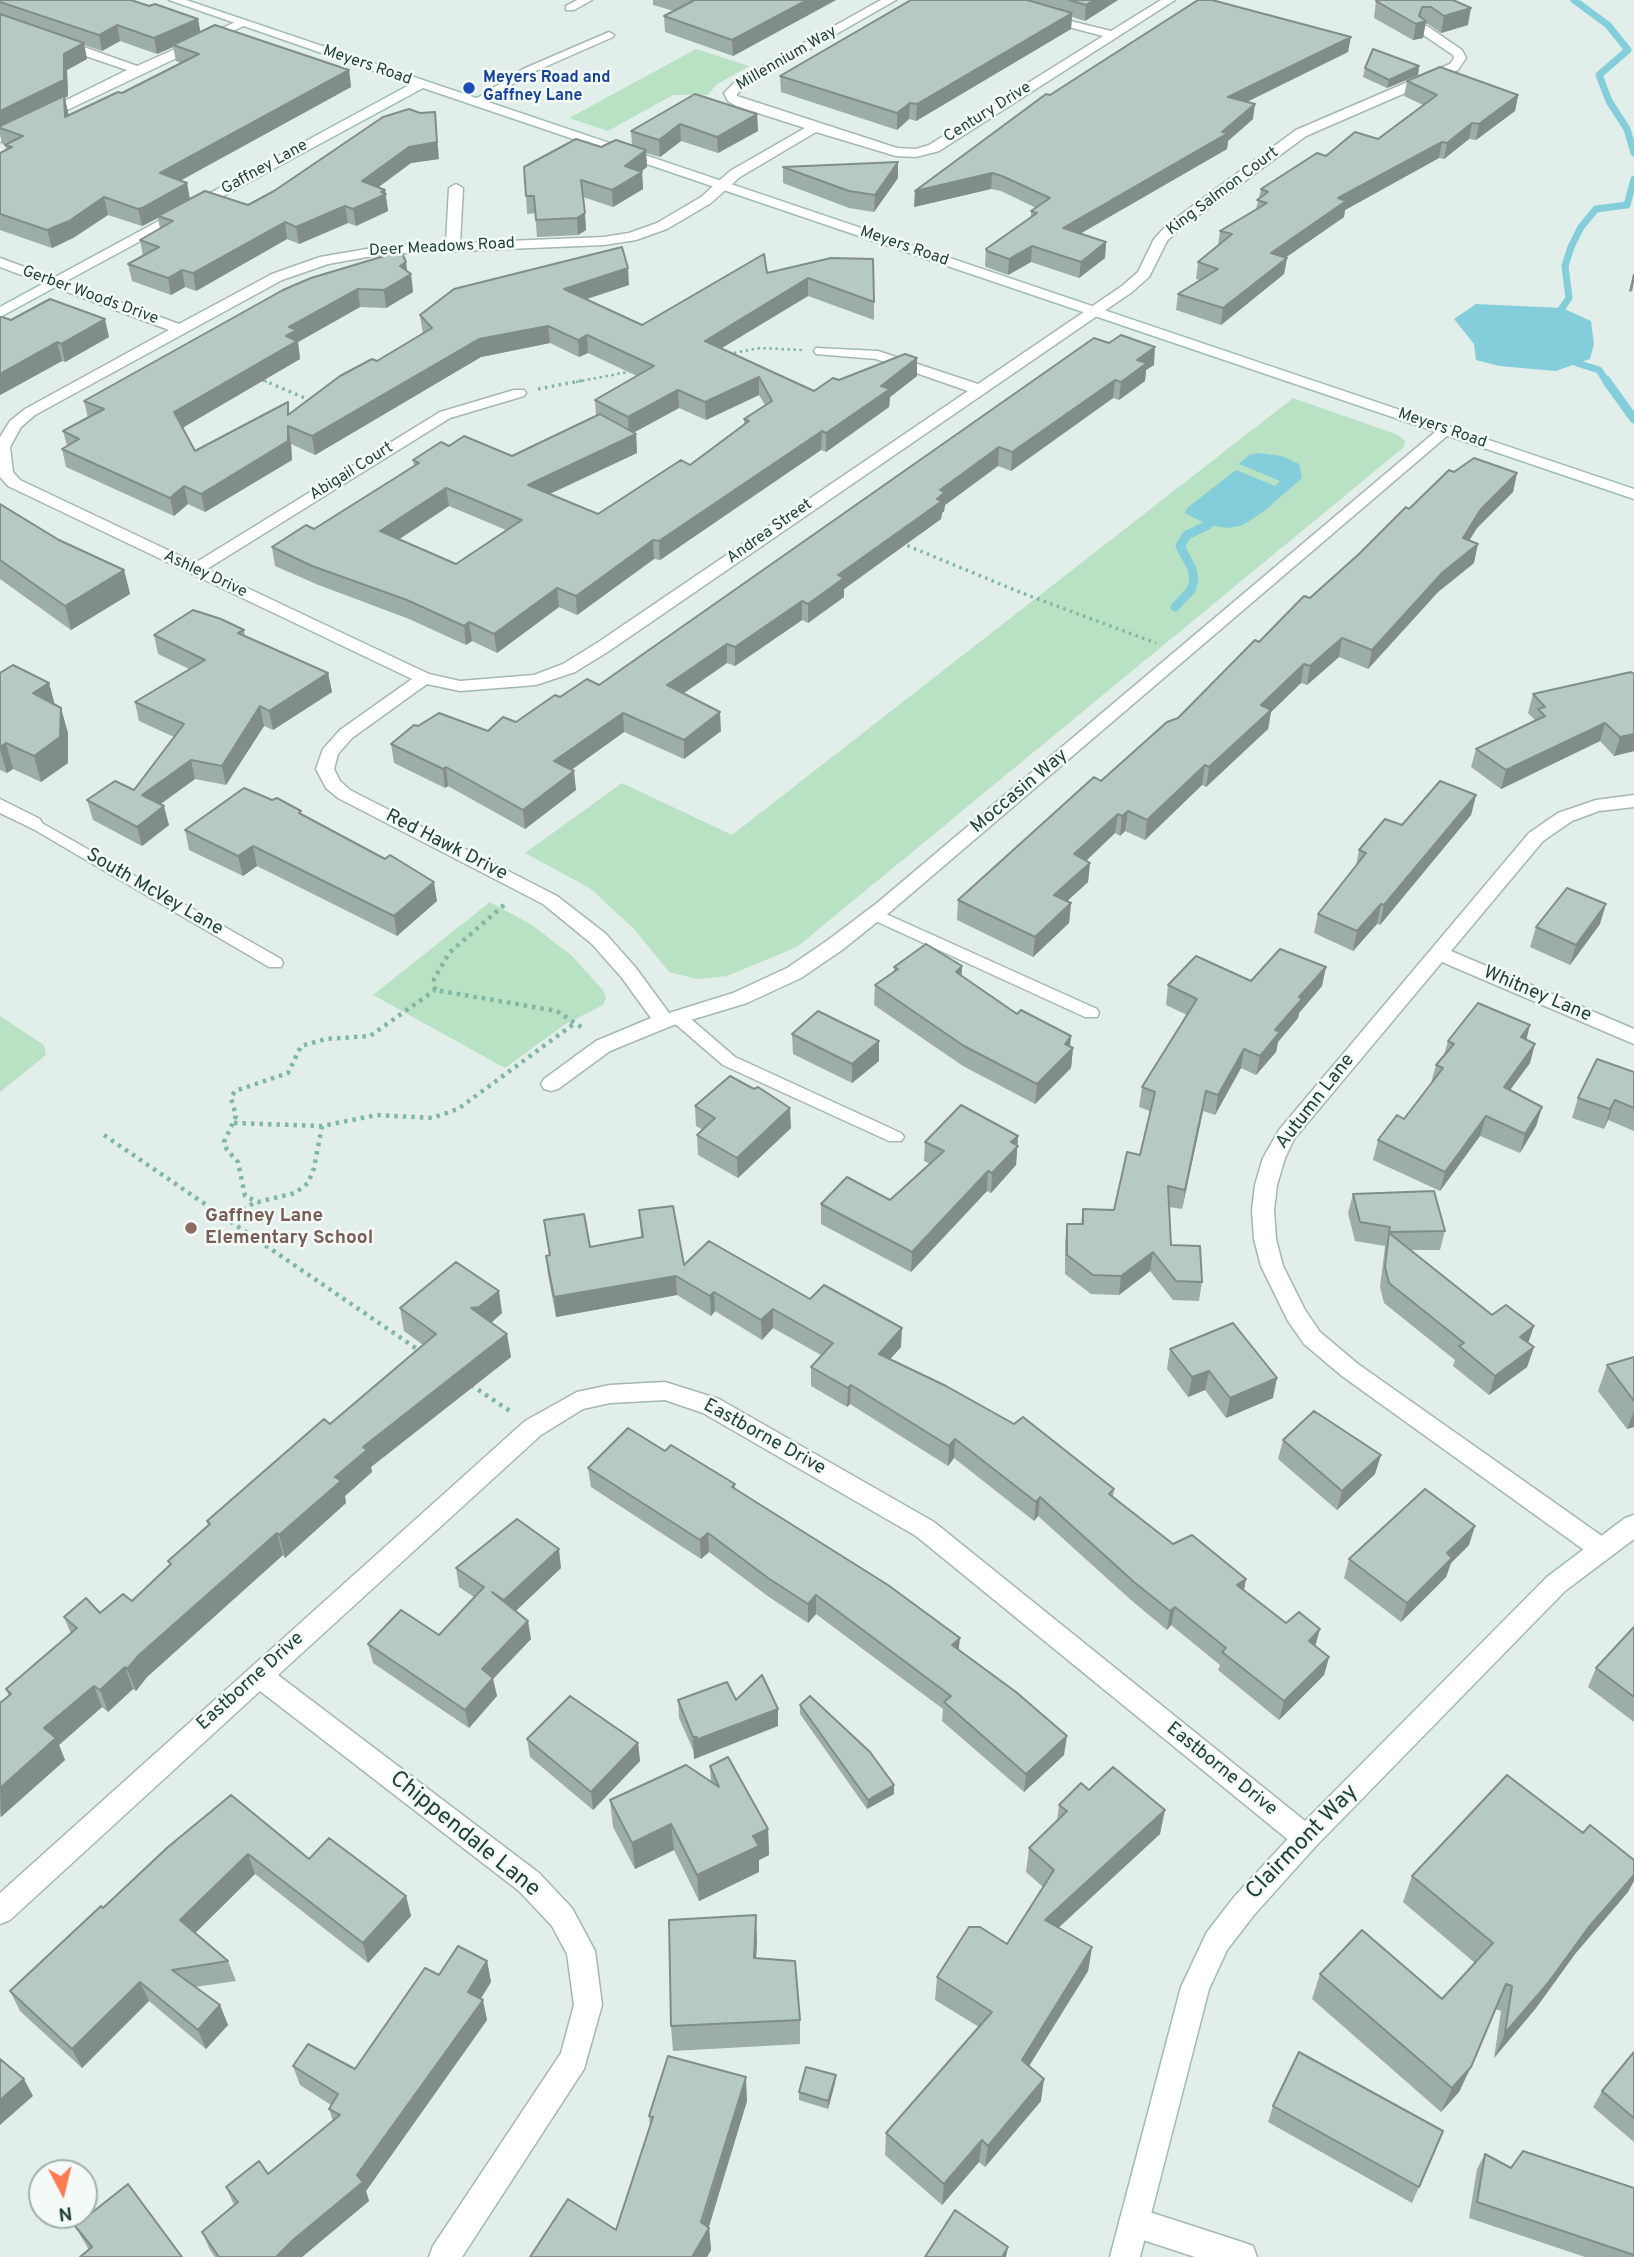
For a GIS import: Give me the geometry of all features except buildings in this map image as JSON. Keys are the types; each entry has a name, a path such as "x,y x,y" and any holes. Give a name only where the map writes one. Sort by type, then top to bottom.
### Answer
{"street":[{"name":"Meyers Road","path":"175,0 1634,494"},
{"path":"570,8 586,0"},
{"name":"Millennium Way","path":"815,127 740,103 732,98 730,93 741,83 890,0"},
{"name":"Century Drive","path":"815,127 896,152 934,148 1169,0"},
{"path":"1036,14 1112,35"},
{"path":"0,138 137,71 244,23"},
{"name":"King Salmon Court","path":"1093,311 1127,289 1144,274 1153,261 1161,239 1172,228 1300,133 1454,67 1460,58 1458,53 1423,29"},
{"path":"42,36 137,71"},
{"name":"Gaffney Lane","path":"0,313 421,84"},
{"path":"723,185 735,174 815,127"},
{"name":"Deer Meadows Road","path":"1,457 7,436 15,424 30,412 277,277 326,260 384,250 604,242 631,237 662,226 706,200 723,185"},
{"path":"453,246 456,188"},
{"name":"Gerber Woods Drive","path":"0,262 181,330"},
{"name":"Andrea Street","path":"424,678 460,686 483,686 536,680 569,668 1093,311"},
{"path":"821,351 878,355 978,389"},
{"name":"Abigail Court","path":"194,570 445,415 519,393"},
{"name":"Moccasin Way","path":"551,1084 603,1046 671,1019 740,998 794,973 875,914 1446,430"},
{"name":"Ashley Drive","path":"1,457 5,473 14,483 424,678"},
{"name":"Red Hawk Drive","path":"424,678 346,734 329,753 325,769 332,784 344,794 550,900 599,939 671,1019"},
{"name":"Autumn Lane","path":"1600,1548 1361,1378 1312,1338 1286,1298 1272,1266 1265,1240 1263,1210 1266,1185 1274,1158 1286,1135 1536,837 1566,817 1596,806 1634,801"},
{"path":"0,805 33,823"},
{"name":"Whitney Lane","path":"1439,953 1634,1037"},
{"name":"Eastborne Drive","path":"0,1911 533,1429 577,1401 610,1394 664,1391 711,1406 925,1529 1306,1838"},
{"name":"Clairmont Way","path":"1125,2257 1195,1987 1217,1941 1244,1906 1306,1838 1556,1584 1600,1548 1634,1525"},
{"name":"Chippendale Lane","path":"258,1675 529,1882 562,1917 581,1951 588,2005 574,2059 444,2257"},
{"path":"1134,2222 1242,2257"}],"lane":[{"path":"476,102 527,71 609,35"},
{"name":"South McVey Lane","path":"33,823 275,963"},
{"path":"875,914 1091,1013"},
{"path":"671,1019 729,1061 895,1137"}],"path":[{"path":"721,355 760,348 821,351"},
{"path":"519,393 644,369"},
{"path":"253,376 316,403"},
{"path":"899,542 1022,593 1183,653"},
{"path":"435,989 434,979 439,967 457,944 526,887"},
{"path":"255,1202 243,1191 238,1162 227,1150 224,1142 236,1116 231,1098 235,1091 288,1073 301,1046 326,1039 370,1036 435,989 556,1011 603,1046"},
{"path":"234,1123 322,1126 377,1115 432,1118 458,1109 575,1023"},
{"path":"229,1220 255,1202 295,1193 309,1183 322,1126"},
{"path":"104,1135 430,1357"},
{"path":"463,1380 533,1429"}],"green space":[{"path":"696,49 749,66 716,85 708,95 673,95 608,131 569,118"},
{"path":"1293,398 1396,434 1405,441 1404,447 797,947 727,976 697,979 669,972 635,930 591,889 525,853 622,783 732,835"},
{"path":"490,902 532,925 571,955 603,990 606,998 603,1005 564,1025 505,1068 373,995"},
{"path":"0,1016 44,1045 46,1055 0,1092"}],"water":[{"path":"1476,304 1562,308 1591,321 1594,344 1590,359 1556,371 1499,366 1476,360 1474,344 1454,319"},
{"path":"1257,453 1282,456 1299,464 1302,478 1263,512 1243,525 1229,528 1208,525 1185,513 1187,508 1236,470 1275,486 1280,481 1239,464 1249,455"}],"waterway":[{"path":"1574,0 1608,25 1628,50 1599,75 1609,101 1627,129 1634,153"},
{"path":"1564,320 1562,308 1569,298 1565,266 1571,247 1581,227 1596,209 1627,205 1634,179"},
{"path":"1574,352 1577,363 1599,370 1607,382"},
{"path":"1606,380 1634,419"},
{"path":"1175,607 1191,590 1194,580 1192,569 1180,546 1187,535 1208,525"}],"place":[{"name":"Meyers Road and Gaffney Lane","path":"469,88"},
{"name":"Gaffney Lane Elementary School","path":"191,1228"}]}
